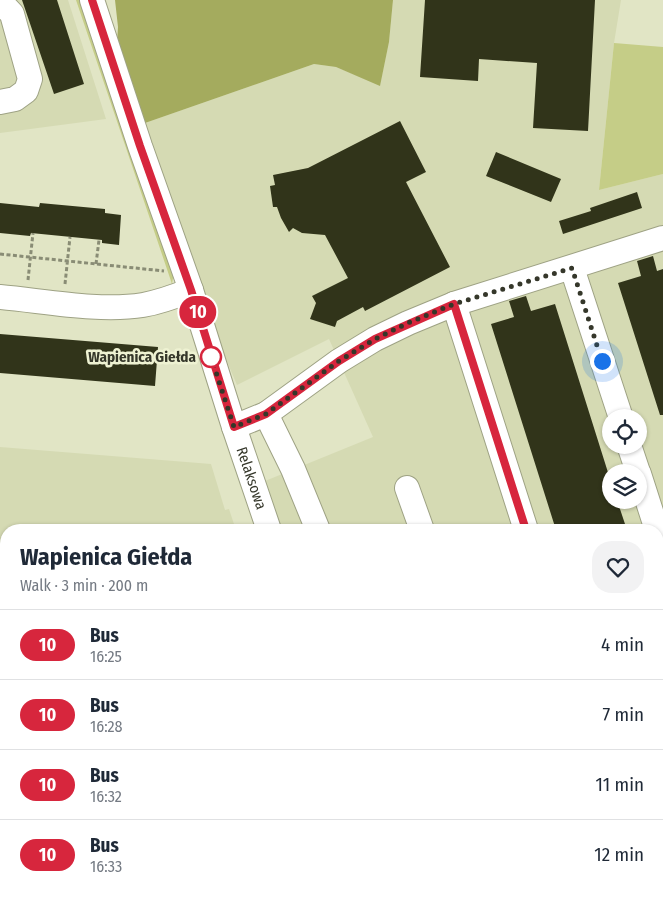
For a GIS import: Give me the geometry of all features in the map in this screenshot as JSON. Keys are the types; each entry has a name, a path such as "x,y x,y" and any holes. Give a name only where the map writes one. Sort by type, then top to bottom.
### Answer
{"street":[{"name":"Relaksowa","path":"92,0 140,146 191,290 267,524"},
{"path":"0,1 12,14 30,79 26,91 14,99 0,102"},
{"path":"234,427 266,414 339,361 375,339 454,304 663,238"},
{"path":"572,268 618,409"},
{"path":"0,296 102,307 125,307 165,300 191,290"},
{"path":"454,304 524,524"},
{"path":"266,414 293,469 316,524"},
{"path":"407,488 420,524"},
{"path":"647,499 655,524"}],"path":[{"path":"27,299 33,234"},
{"path":"63,303 70,237"},
{"path":"96,264 99,240"},
{"path":"0,254 165,271"}],"shaded area":[{"path":"0,0 68,0 106,119 0,133"},
{"path":"393,0 621,0 614,43 599,190 663,174 663,524 279,524 265,481 373,437 329,339 237,385 217,338 145,123 314,64 336,67 380,85 389,42"},
{"path":"0,447 211,464 225,510 229,509 234,524 0,524"}],"green space":[{"path":"76,0 81,0 174,272 172,284"},
{"path":"115,0 393,0 389,42 380,86 336,67 314,64 145,123 117,43 118,27"},
{"path":"614,43 663,47 663,174 599,190"}],"building":[{"path":"22,0 57,0 84,84 54,94"},
{"path":"425,0 595,0 588,131 533,128 537,63 479,59 478,81 420,77"},
{"path":"400,121 426,172 406,182 450,267 365,311 363,307 337,321 335,327 310,319 316,303 312,296 348,278 325,235 302,233 293,228 289,232 277,207 273,207 270,186 275,185 273,175 308,168"},
{"path":"496,152 561,179 551,202 486,176"},
{"path":"637,192 642,208 563,234 559,221 591,211 590,208"},
{"path":"0,203 39,207 40,203 105,209 105,213 121,215 119,245 102,243 102,240 31,233 30,236 0,233"},
{"path":"653,256 657,271 663,269 663,415 660,415 618,283 641,276 637,261"},
{"path":"526,296 531,311 555,304 605,464 602,464 602,509 620,509 625,524 554,524 491,324 514,317 509,301"},
{"path":"0,334 158,347 155,386 0,373"}],"bus line":[{"name":"10","path":"92,0 140,146 191,290 234,427 266,414 339,361 375,339 454,304 524,524"}],"place":[{"name":"Wapienica Giełda","path":"211,357"}],"route":[{"path":"211,357 234,427 266,414 339,361 375,339 408,323 454,304 572,268 602,361"}]}
